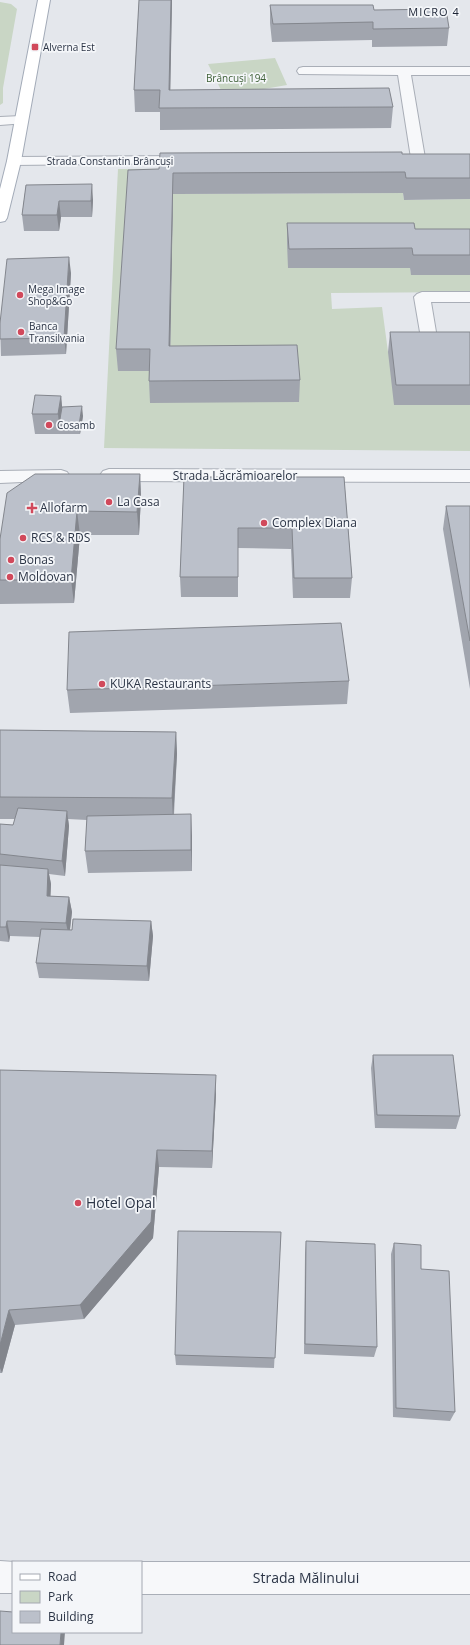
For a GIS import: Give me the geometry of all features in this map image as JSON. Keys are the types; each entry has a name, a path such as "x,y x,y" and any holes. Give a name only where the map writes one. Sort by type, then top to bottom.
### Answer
{"main road":[{"path":"0,218 14,162 44,0"}],"street":[{"path":"303,71 470,72"},
{"path":"403,158 424,157 404,71"},
{"path":"0,120 21,120"},
{"name":"Strada Constantin Brâncuși","path":"14,162 202,160"},
{"path":"429,338 422,297 470,298"},
{"name":"Strada Lăcrămioarelor","path":"96,475 470,476"},
{"path":"0,477 74,476"},
{"path":"0,1578 12,1578"},
{"name":"Strada Mălinului","path":"142,1578 470,1578"}],"green space":[{"path":"0,2 11,4 17,9 3,88 3,103 0,105"},
{"name":"Brâncuși 194","path":"275,58 287,85 224,96 208,64"},
{"path":"470,168 161,174 118,371 151,371 170,368 173,194 403,193 404,200 470,199 470,249 410,268 411,274 470,275 470,292 331,293 332,309 382,307 388,352 470,405 470,451 104,448 118,169"}],"building":[{"path":"139,0 171,0 169,90 389,88 393,107 159,108 160,90 134,90"},
{"path":"270,5 373,5 374,10 446,9 449,28 373,29 373,22 273,24"},
{"path":"402,152 402,154 470,154 470,178 406,178 405,172 173,173 169,346 297,345 300,380 149,381 150,349 116,349 128,170 159,169 160,153"},
{"path":"92,184 91,201 59,201 57,215 22,215 26,185"},
{"path":"287,223 414,223 415,229 470,229 470,255 413,255 412,248 289,249"},
{"path":"69,257 64,338 0,339 0,323 7,259"},
{"path":"390,332 470,332 470,385 396,385"},
{"path":"35,395 61,396 58,414 32,414"},
{"path":"82,406 79,425 59,425 62,407"},
{"path":"35,474 140,474 137,512 77,511 71,580 0,580 0,539 7,493"},
{"name":"Complex Diana","path":"184,477 344,477 352,578 294,578 292,528 238,528 238,577 180,577"},
{"path":"446,506 470,506 470,641"},
{"path":"341,623 349,681 67,690 69,632"},
{"path":"0,730 176,732 172,798 0,797"},
{"path":"18,808 67,811 62,861 0,854 0,824 13,825"},
{"path":"191,814 191,850 85,851 87,816"},
{"path":"0,865 48,869 47,896 69,897 66,923 7,921 6,927 0,927"},
{"path":"73,919 151,921 147,966 36,963 41,929 72,930"},
{"path":"373,1055 453,1055 460,1116 377,1115"},
{"name":"Hotel Opal","path":"0,1070 216,1075 212,1151 157,1150 151,1222 80,1305 9,1310 0,1345"},
{"path":"178,1231 281,1232 275,1358 175,1355"},
{"path":"306,1241 375,1244 377,1347 305,1344"},
{"path":"394,1243 421,1245 421,1269 449,1271 455,1412 396,1408"},
{"path":"0,1611 12,1612 12,1633 61,1633 60,1645 0,1645"}],"place":[{"name":"Alverna Est","path":"35,47"},
{"name":"Mega Image Shop&Go","path":"20,295"},
{"name":"Banca Transilvania","path":"21,332"},
{"name":"Cosamb","path":"49,425"},
{"name":"La Casa","path":"109,502"},
{"name":"Allofarm","path":"32,508"},
{"name":"Complex Diana","path":"264,523"},
{"name":"RCS & RDS","path":"23,538"},
{"name":"Bonas","path":"11,560"},
{"name":"Moldovan","path":"10,577"},
{"name":"KUKA Restaurants","path":"102,684"},
{"name":"Hotel Opal","path":"78,1203"}],"district":[{"name":"MICRO 4","path":"434,12"}]}
